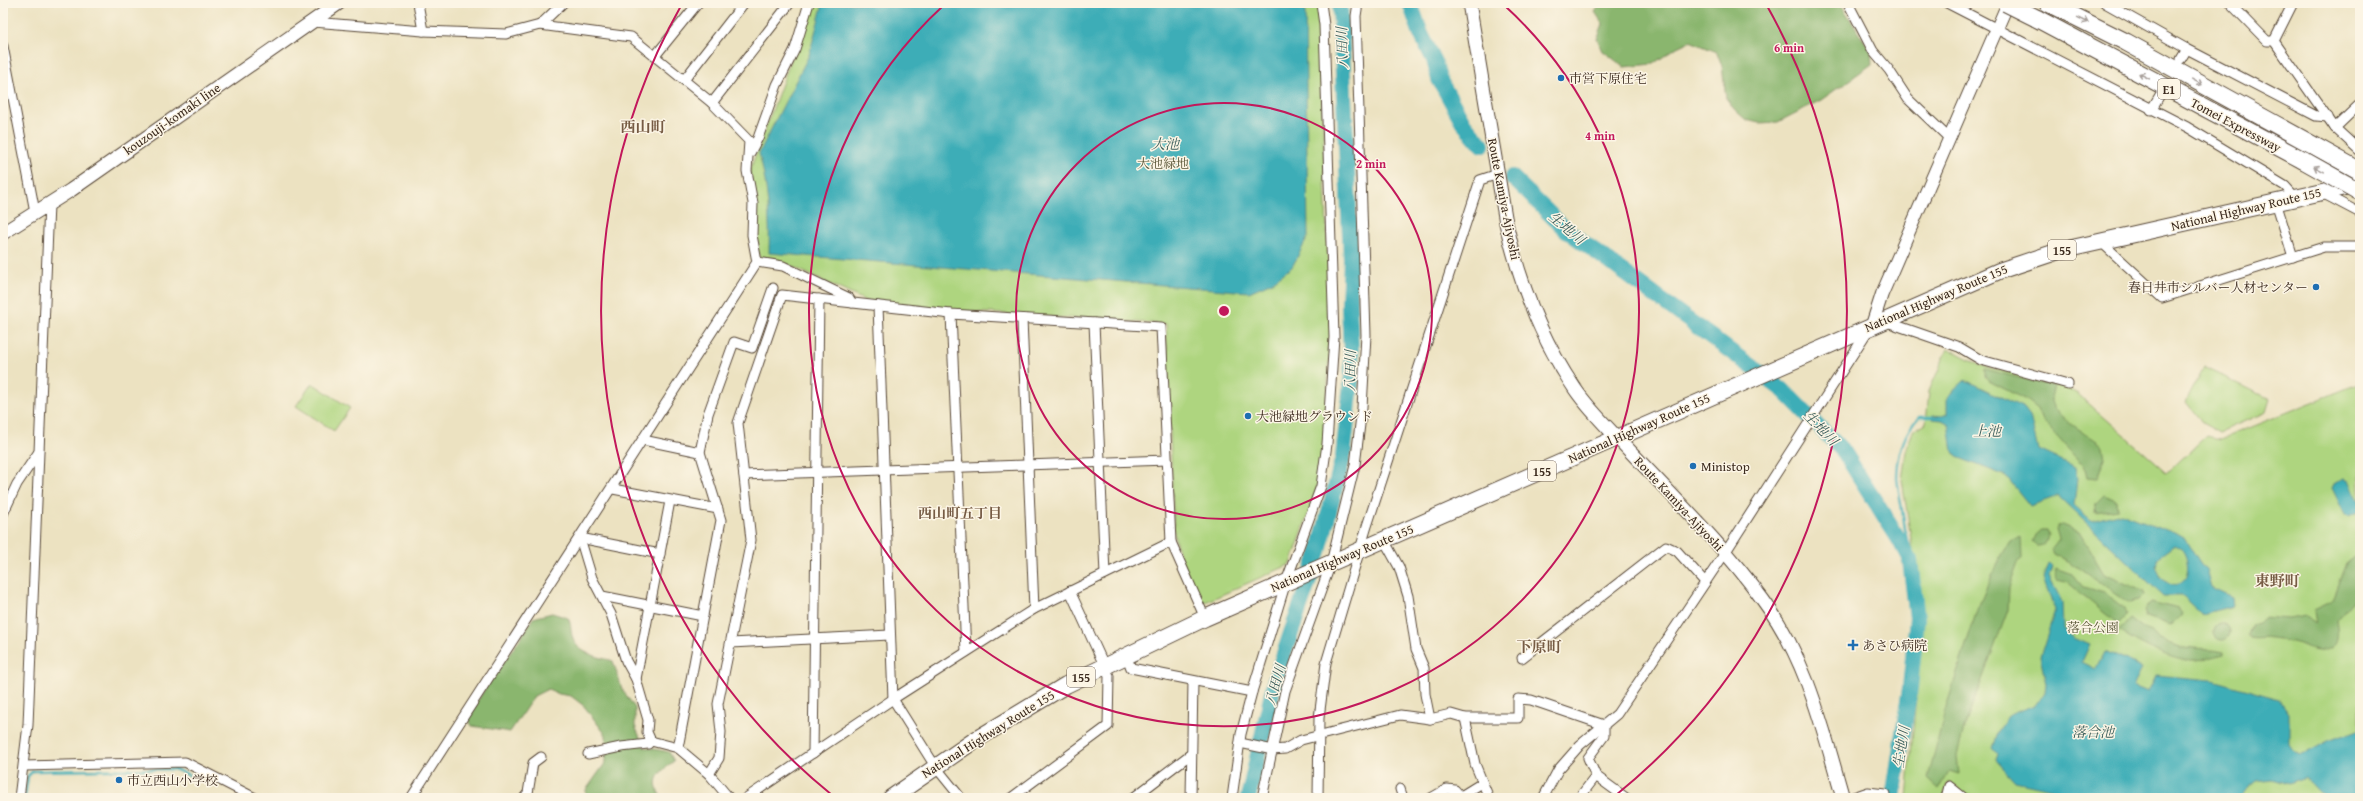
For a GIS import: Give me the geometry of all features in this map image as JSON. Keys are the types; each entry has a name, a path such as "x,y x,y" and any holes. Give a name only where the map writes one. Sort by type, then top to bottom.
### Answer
{"highway":[{"name":"Tomei Expressway","path":"2007,3 2303,160 2360,192"},
{"name":"Tomei Expressway","path":"2048,3 2126,42 2360,171"},
{"path":"2306,142 2360,167"},
{"name":"National Highway Route 155","path":"891,798 936,766 1020,712 1126,655 1204,618 1999,271 2059,251 2100,241 2360,184"}],"main road":[{"name":"Route Kamiya-Ajiyoshi","path":"1469,3 1498,174 1514,256 1532,308 1552,349 1576,389 1617,437 1724,552 1764,600 1782,628 1812,692 1843,798"},
{"name":"kouzouji-komaki line","path":"3,233 49,204 313,22 332,5"}],"street":[{"path":"418,3 423,31"},
{"path":"540,25 563,3"},
{"path":"655,56 698,3"},
{"path":"684,80 744,3"},
{"path":"712,103 790,3"},
{"path":"750,154 758,138 777,85 795,49 809,3"},
{"path":"1232,798 1240,743 1252,692 1286,582 1320,486 1327,444 1334,337 1325,32 1321,3"},
{"path":"1262,798 1275,730 1285,691 1331,563 1355,465 1362,408 1366,335 1356,16 1358,3"},
{"path":"1848,3 1874,51 1889,70 1908,100 1950,139"},
{"path":"1947,3 2186,127 2285,186 2296,198"},
{"path":"1543,798 1558,770 1580,745 1617,714 1817,410 1878,323 1882,294 1998,29 2007,3"},
{"path":"2105,3 2187,49 2316,116 2328,117"},
{"path":"2230,3 2267,41 2274,41"},
{"path":"2274,41 2293,3"},
{"path":"313,22 423,31 506,34 540,25 631,37 712,103 749,141 750,154 747,171 753,204 752,235 757,262 613,488 411,798"},
{"path":"2274,41 2335,128 2360,151"},
{"path":"3,46 35,212"},
{"path":"2181,59 2187,49"},
{"path":"2151,110 2160,95"},
{"path":"2335,128 2360,104"},
{"path":"1318,798 1321,696 1326,663 1360,551 1480,180 1498,174"},
{"path":"2321,192 2360,213"},
{"path":"2276,202 2293,257"},
{"path":"19,798 28,725 49,204"},
{"path":"2100,241 2162,298 2324,248 2360,247"},
{"path":"757,262 783,266 849,298 852,303"},
{"path":"678,748 721,520 700,452 708,414 734,342 752,348 773,288"},
{"path":"708,774 719,758 721,732 718,704 751,540 738,423 782,295 951,314 1161,326 1166,460 1171,542 1204,618"},
{"path":"813,753 819,299"},
{"path":"878,306 893,699 936,766 961,798"},
{"path":"951,314 966,652"},
{"path":"1022,319 1034,609"},
{"path":"1094,323 1105,574"},
{"path":"1878,323 1959,347 1981,360 2068,384"},
{"path":"643,440 700,452"},
{"path":"3,514 16,484 38,453"},
{"path":"744,475 1166,460"},
{"path":"613,488 670,501 718,509"},
{"path":"636,679 670,501"},
{"path":"580,538 660,554"},
{"path":"580,538 592,578 612,614 626,661 636,679 648,720 647,732 651,741"},
{"path":"1384,540 1399,566 1408,596 1416,649 1424,668 1425,694 1430,719"},
{"path":"746,798 893,699 1034,609 1171,542"},
{"path":"1522,658 1666,546 1677,551 1705,582"},
{"path":"1011,798 1108,726 1109,676 1106,665 1070,591"},
{"path":"602,596 704,616"},
{"path":"731,643 890,635"},
{"path":"1126,655 1132,668 1252,692"},
{"path":"1191,798 1193,681"},
{"path":"1240,743 1272,750 1284,749 1301,740 1400,715 1430,719 1451,714 1465,718 1518,718 1518,699 1531,700 1604,725"},
{"path":"1465,718 1468,735 1482,783 1489,798"},
{"path":"1604,725 1604,736 1588,758 1596,776 1626,798"},
{"path":"588,754 621,747 648,744 651,741 678,748 708,774 729,798"},
{"path":"1133,798 1191,754"},
{"path":"524,798 528,793 533,763 541,756"},
{"path":"24,766 185,762 255,798"},
{"path":"1579,798 1596,776"},
{"path":"1431,798 1448,789 1455,790 1461,797 1482,783"},
{"path":"1946,798 1949,786 1964,798"},
{"path":"1400,789 1404,798"},
{"path":"1851,798 1868,792 1885,794"}],"green space":[{"name":"大池","path":"812,3 1318,3 1331,333 1324,443 1318,486 1291,564 1201,604 1179,555 1174,534 1166,324 958,311 866,301 774,258 759,257 750,170"},
{"path":"1601,3 1840,3 1871,51 1872,64 1821,100 1778,122 1759,123 1746,120 1734,109 1726,98 1722,66 1717,52 1690,41 1677,47 1653,64 1624,67 1603,51 1597,39 1603,24 1595,12"},
{"name":"落合公園","path":"1948,348 1980,365 2062,386 2078,394 2167,473 2206,436 2221,439 2360,383 2360,798 1971,798 1949,781 1943,798 1907,798 1921,642 1922,610 1902,480 1906,451 1913,431 1926,423 1929,391"},
{"path":"2204,367 2270,399 2266,412 2220,432 2202,422 2186,402"},
{"path":"1985,369 2054,387 2051,399 2057,412 2064,419 2103,446 2105,459 2098,478 2087,477 2084,464 2078,460 2043,421 2038,409 2028,401 1989,381 1985,376"},
{"path":"312,383 350,408 334,431 296,406"},
{"path":"2104,495 2116,500 2117,509 2095,512 2096,503"},
{"path":"2063,525 2079,532 2104,574 2142,591 2144,595 2138,601 2129,603 2072,563 2054,554 2052,549 2059,540 2056,530 2058,526"},
{"path":"2041,530 2047,530 2049,535 2044,545 2036,546 2032,542 2036,533"},
{"path":"2021,537 2022,558 2018,563 2009,588 2008,610 1964,728 1957,756 1959,774 1949,771 1939,789 1928,779 1945,711 1977,610 1997,563 2010,542"},
{"path":"2360,552 2360,594 2336,621 2337,639 2330,649 2317,650 2298,643 2269,638 2250,638 2248,635 2252,624 2259,622 2264,617 2289,619 2305,616 2316,623 2314,610 2331,602 2346,563"},
{"path":"2055,568 2072,574 2083,587 2104,593 2124,608 2126,614 2117,623 2066,582 2057,580"},
{"path":"2151,602 2178,609 2183,614 2170,625 2147,617 2144,610"},
{"path":"552,613 568,618 573,639 580,648 590,654 613,661 622,689 635,708 635,726 644,747 669,752 674,761 660,773 656,782 658,792 662,798 586,797 586,790 606,762 606,735 584,706 571,696 559,694 548,689 534,696 510,732 472,726 468,718 475,705 533,618"},
{"path":"2130,618 2149,632 2169,643 2184,648 2224,652 2224,655 2194,661 2165,655 2145,646 2119,631"},
{"path":"2219,624 2225,624 2230,629 2228,638 2225,640 2219,640 2214,635 2214,629"}],"water":[{"name":"大池","path":"823,3 1305,3 1308,237 1292,267 1272,282 1249,292 769,253 768,203 759,153 809,55"},
{"name":"上池","path":"1965,380 2024,408 2030,416 2038,450 2075,467 2077,479 2074,506 2091,521 2121,513 2184,538 2201,565 2206,569 2211,587 2232,597 2233,606 2202,614 2183,596 2163,596 2058,496 2030,506 2006,476 1957,457 1953,452 1949,424 1942,420 1932,419 1933,415 1942,416 1947,414 1947,397","holes":["2174,545 2181,548 2185,555 2187,572 2185,579 2179,584 2171,584 2160,578 2155,565 2158,557"]},
{"path":"2344,478 2349,480 2360,503 2360,511 2350,516 2345,515 2332,488 2335,482"},
{"name":"落合池","path":"2048,564 2052,566 2049,576 2062,602 2063,629 2074,637 2090,644 2082,662 2096,669 2105,651 2142,668 2133,686 2148,692 2156,675 2212,680 2279,699 2289,713 2289,744 2293,750 2300,754 2308,752 2328,741 2360,729 2360,798 2329,798 2319,792 2306,778 2289,784 2273,779 2257,781 2245,791 2240,798 2109,798 2104,792 2098,798 2075,798 2060,791 2015,781 1996,760 1998,754 1993,748 1999,730 2008,716 2034,705 2045,693 2046,683 2040,657 2055,610 2043,578"}],"waterway":[{"name":"八田川","path":"1248,798 1275,680 1319,551 1343,457 1352,375 1349,304 1351,260 1340,3"},
{"name":"生地川","path":"1410,3 1421,34 1434,60 1439,79 1464,124 1482,145"},
{"name":"生地川","path":"1512,177 1565,229 1783,390 1844,452 1900,541 1910,560 1917,618 1910,688 1893,798"},
{"path":"1910,560 1897,479 1898,462 1905,438 1913,424 1919,417 1932,417"},
{"path":"25,798 28,776 33,771 174,769 189,775"}],"place":[{"name":"市営下原住宅","path":"1561,78"},
{"name":"春日井市シルバー人材センター","path":"2316,287"},
{"name":"大池緑地グラウンド","path":"1248,416"},
{"name":"Ministop","path":"1693,466"},
{"name":"あさひ病院","path":"1853,645"},
{"name":"市立西山小学校","path":"119,780"}],"district":[{"name":"西山町","path":"643,126"},
{"name":"西山町五丁目","path":"960,513"},
{"name":"東野町","path":"2277,580"},
{"name":"下原町","path":"1539,646"}],"park label":[{"name":"大池緑地","path":"1163,163"}]}
